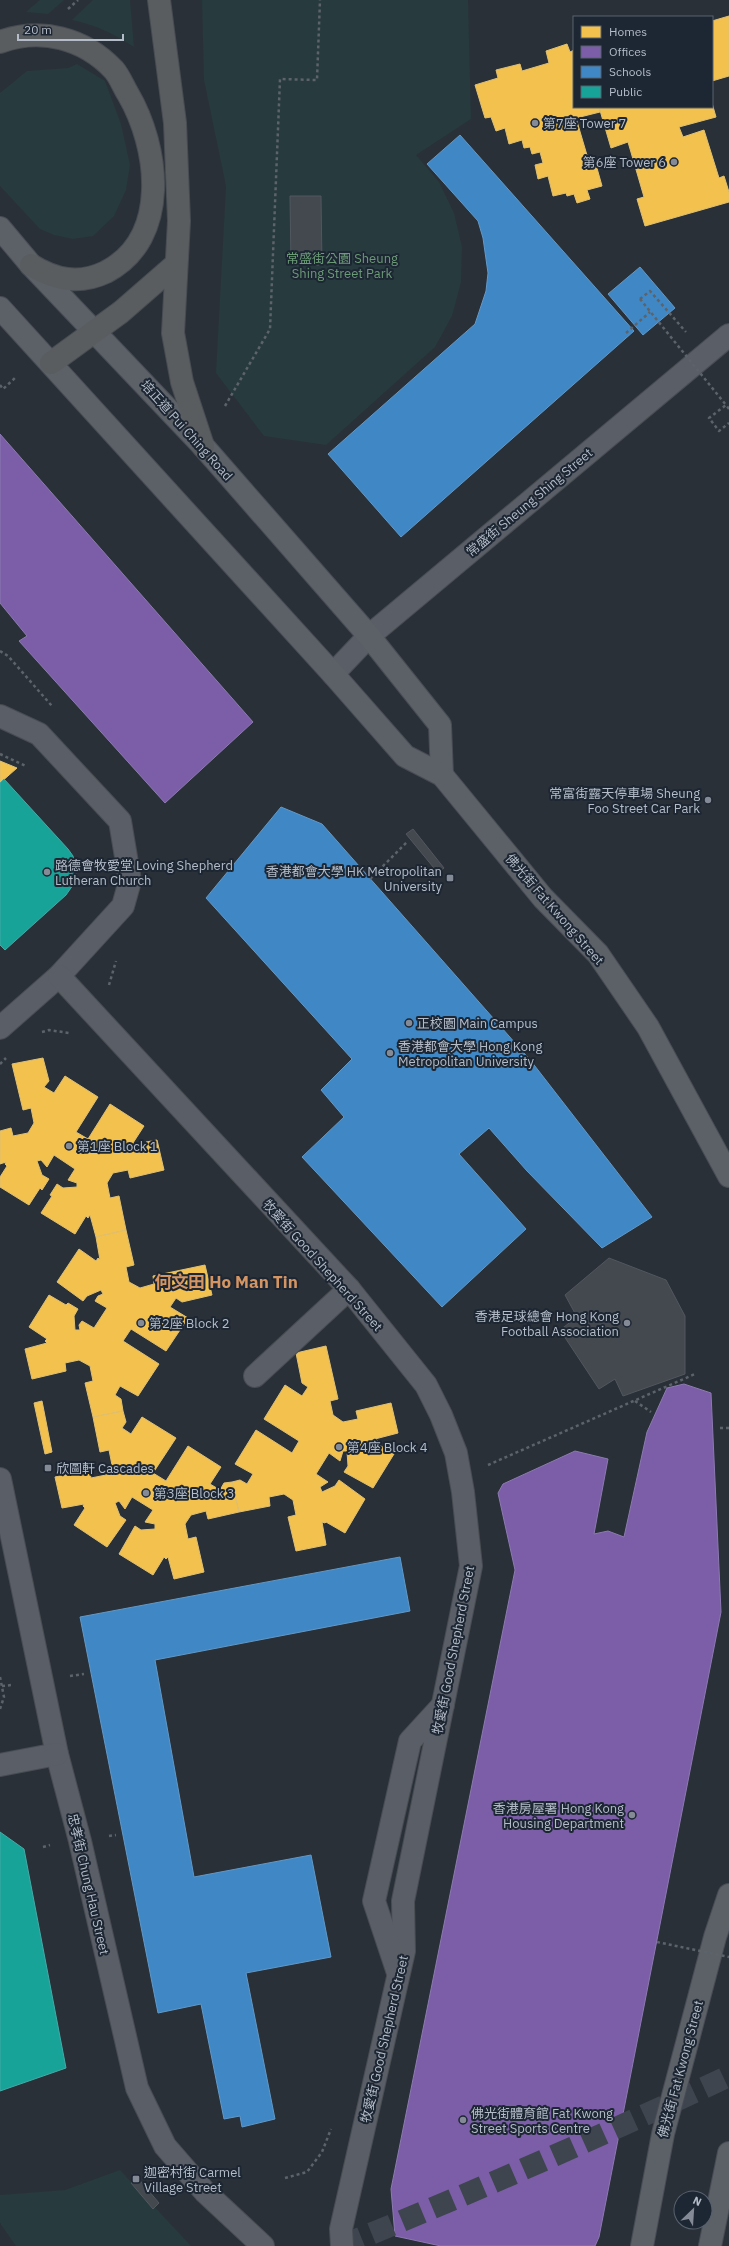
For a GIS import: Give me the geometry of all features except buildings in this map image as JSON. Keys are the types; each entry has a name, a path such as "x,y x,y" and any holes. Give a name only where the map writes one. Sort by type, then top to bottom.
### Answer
{"highway":[{"path":"159,0 176,123 179,221 175,265 173,332 182,382 203,446"},
{"path":"0,42 15,37 38,34 62,39 82,47 100,58 114,71 132,100 144,128 151,155 152,201 149,218 136,247 126,258 103,273 80,280 56,277 31,265"},
{"path":"51,363 96,332 175,265"}],"main road":[{"name":"培正道 Pui Ching Road","path":"0,228 31,265 203,446 369,636"},
{"path":"0,308 51,363 90,409 333,674"},
{"path":"369,636 440,725 442,775"},
{"name":"佛光街 Fat Kwong Street","path":"333,674 405,756 442,775 543,898 598,954 648,1027 729,1176"},
{"name":"佛光街 Fat Kwong Street","path":"642,2246 663,2134 713,1945 729,1895"},
{"path":"710,2246 729,2153"}],"street":[{"name":"常盛街 Sheung Shing Street","path":"333,674 369,636 729,335"},
{"path":"0,716 39,734 120,821 130,881 123,906 59,976 0,1028"},
{"name":"牧愛街 Good Shepherd Street","path":"59,976 349,1289 426,1385 441,1415 456,1454 471,1566 403,1901 404,1951 341,2229 342,2246"},
{"path":"255,1376 349,1289"},
{"name":"忠孝街 Chung Hau Street","path":"0,1479 57,1754 80,1841 137,2088 165,2146 205,2192 263,2246"},
{"path":"398,1974 374,1900 410,1741 443,1705"},
{"path":"0,1765 57,1754"}],"path":[{"path":"225,406 270,329 280,79 317,80 320,0"},
{"path":"687,333 650,291 640,298 729,409"},
{"path":"626,333 650,312"},
{"path":"0,385 3,388 15,378"},
{"path":"726,405 709,418 719,431 729,423"},
{"path":"0,651 8,656 55,709"},
{"path":"0,754 26,766"},
{"path":"370,879 408,841"},
{"path":"111,989 109,982 115,962 120,956"},
{"path":"37,1034 49,1030 67,1032 74,1035"},
{"path":"0,1064 10,1054"},
{"path":"485,1466 695,1374"},
{"path":"634,1401 650,1412"},
{"path":"720,1428 729,1428"},
{"path":"0,1677 4,1697 0,1710"},
{"path":"657,1942 729,1957"}],"green space":[{"path":"40,0 64,0 48,14 26,12"},
{"path":"93,0 130,0 134,47 104,30 89,24 72,20"},
{"name":"常盛街公園 Sheung Shing Street Park","path":"202,0 468,0 471,119 416,155 439,182 454,213 462,247 461,282 452,316 435,347 326,445 264,436 216,373 226,186 204,80"},
{"path":"77,64 105,81 121,124 130,165 126,190 114,216 93,236 73,239 54,235 40,229 0,186 0,93 27,71 68,68"},
{"path":"120,2170 191,2246 16,2246 0,2223 0,2195 65,2190"}],"tunnel":[{"path":"341,2246 536,2164 729,2076"}],"place":[{"name":"第7座 Tower 7","path":"535,123"},
{"name":"第6座 Tower 6","path":"674,162"},
{"name":"常富街露天停車場 Sheung Foo Street Car Park","path":"708,800"},
{"name":"路德會牧愛堂 Loving Shepherd Lutheran Church","path":"47,872"},
{"name":"香港都會大學 HK Metropolitan University","path":"450,878"},
{"name":"正校園 Main Campus","path":"409,1023"},
{"name":"香港都會大學 Hong Kong Metropolitan University","path":"390,1053"},
{"name":"第1座 Block 1","path":"69,1146"},
{"name":"第2座 Block 2","path":"141,1323"},
{"name":"香港足球總會 Hong Kong Football Association","path":"627,1323"},
{"name":"第4座 Block 4","path":"339,1447"},
{"name":"欣圖軒 Cascades","path":"48,1468"},
{"name":"第3座 Block 3","path":"146,1493"},
{"name":"香港房屋署 Hong Kong Housing Department","path":"632,1815"},
{"name":"佛光街體育館 Fat Kwong Street Sports Centre","path":"463,2120"},
{"name":"迦密村街 Carmel Village Street","path":"136,2179"}],"district":[{"name":"何文田 Ho Man Tin","path":"226,1282"}]}
